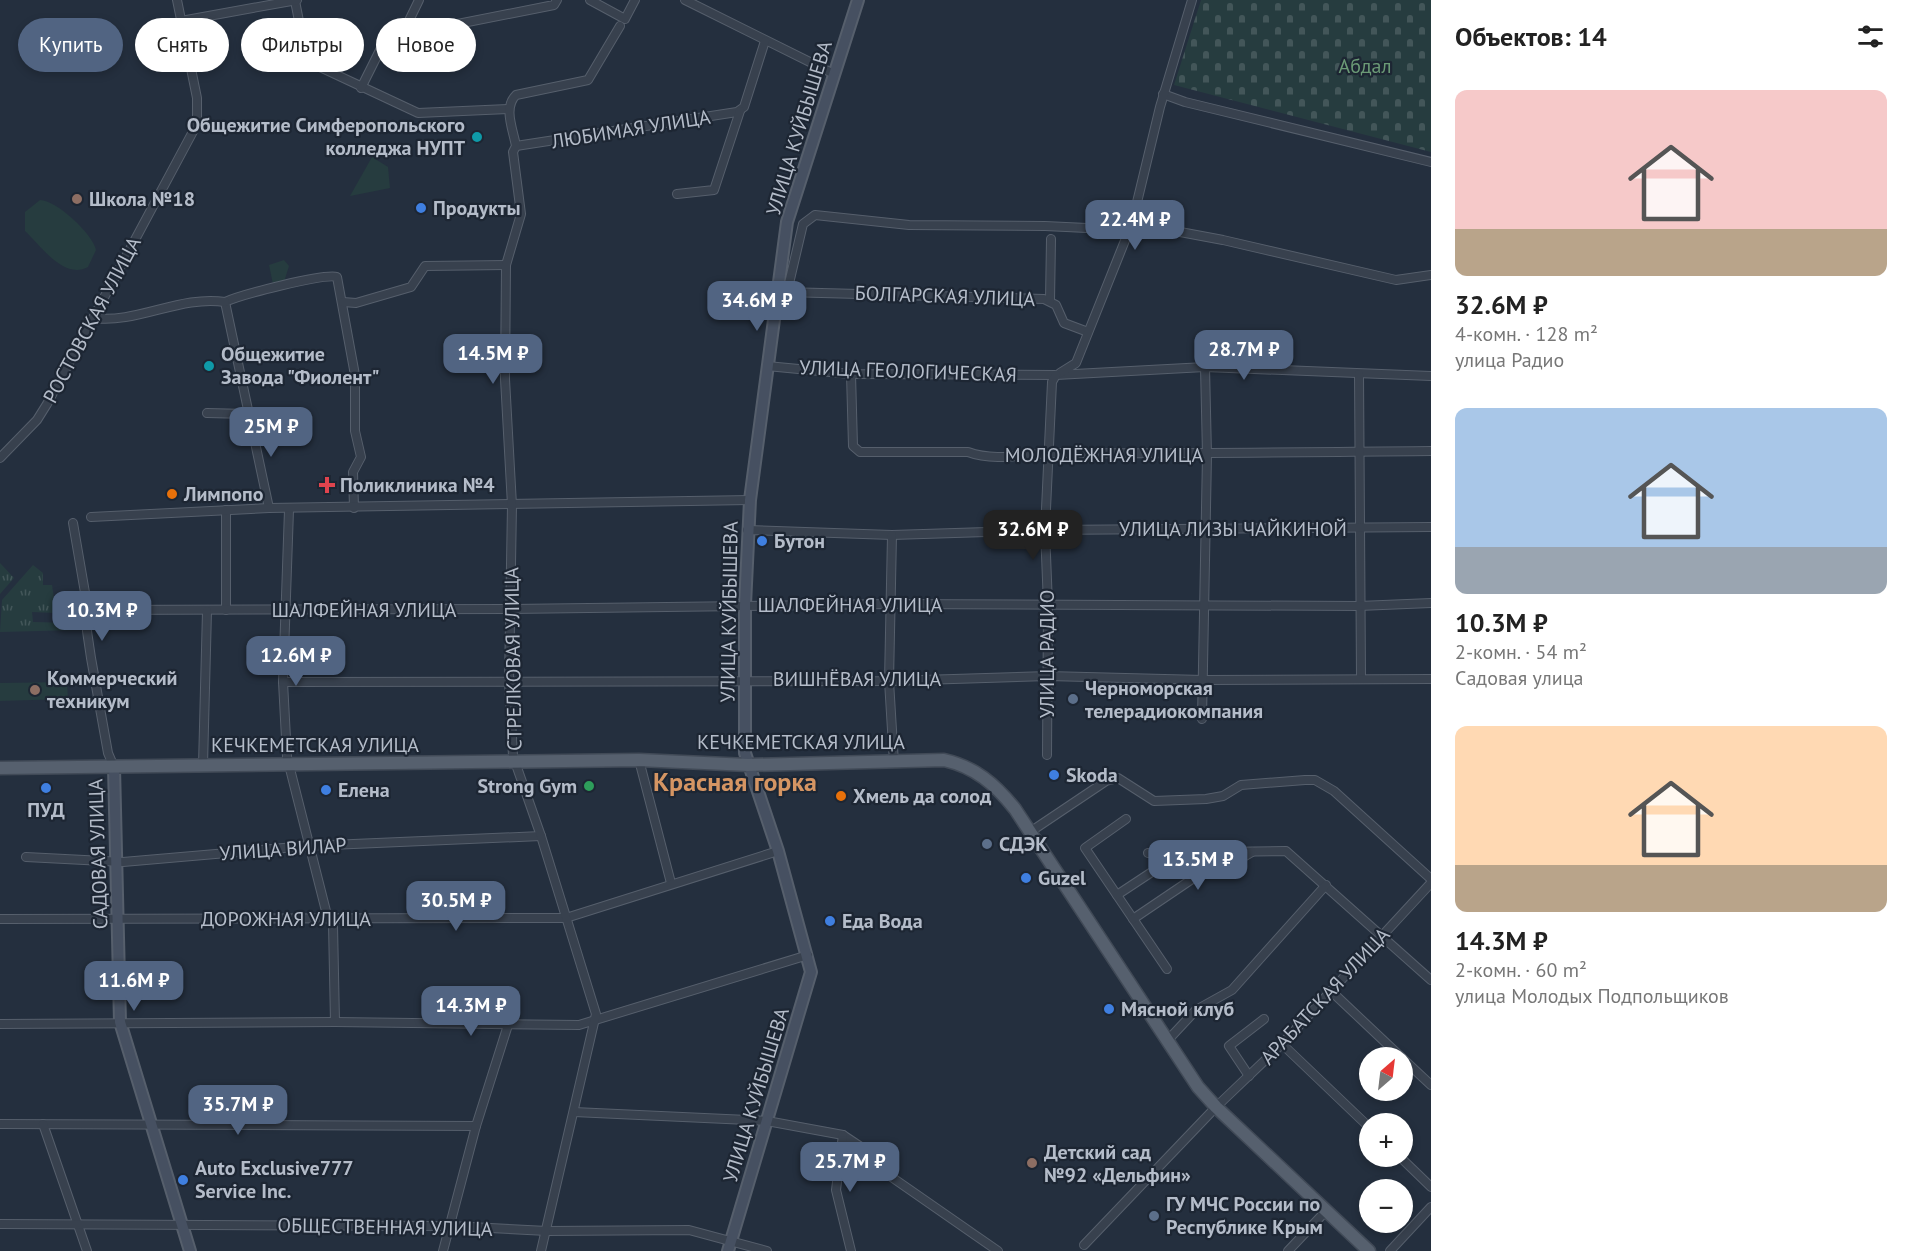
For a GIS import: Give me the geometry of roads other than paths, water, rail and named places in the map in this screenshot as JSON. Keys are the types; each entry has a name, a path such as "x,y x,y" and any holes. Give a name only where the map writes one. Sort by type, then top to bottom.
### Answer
{"main road":[{"name":"УЛИЦА КУЙБЫШЕВА","path":"730,1246 811,972 778,851 753,770 748,765 746,753 745,605 750,500 767,366 782,291 787,222 858,0"},
{"name":"КЕЧКЕМЕТСКАЯ УЛИЦА","path":"0,768 639,760 748,765 944,760 974,770 998,789 1030,832 1196,1084 1216,1107 1369,1251"},
{"name":"САДОВАЯ УЛИЦА","path":"114,766 120,1022 190,1251"}],"street":[{"name":"РОСТОВСКАЯ УЛИЦА","path":"177,0 180,18"},
{"path":"197,18 296,0 307,61 360,88 418,113 508,110 509,101 516,95 588,80 620,26"},
{"path":"410,18 419,0"},
{"path":"476,20 554,5 557,0"},
{"path":"590,0 625,19 635,0"},
{"path":"684,0 834,74"},
{"path":"1052,375 1076,363 1131,227 1164,94 1192,0"},
{"path":"676,194 714,189 765,41"},
{"path":"360,88 376,57"},
{"name":"РОСТОВСКАЯ УЛИЦА","path":"0,458 37,420 47,404 197,124 197,99 191,72"},
{"path":"1164,94 1185,102 1431,162"},
{"name":"ЛЮБИМАЯ УЛИЦА","path":"516,146 742,109"},
{"name":"СТРЕЛКОВАЯ УЛИЦА","path":"508,110 516,146 513,152 521,214 506,264 505,379 512,505 509,682 514,763 541,836 596,1014 542,1251"},
{"path":"782,291 803,224 815,214 909,225 1131,227 1223,240 1396,280 1431,275"},
{"path":"1050,239 1050,301"},
{"path":"343,302 356,303 411,287 425,266 506,264"},
{"path":"93,318 114,321 184,305 214,300 225,302 236,296 334,276 338,279 356,375 355,431 361,457 353,472 354,508"},
{"name":"БОЛГАРСКАЯ УЛИЦА","path":"782,291 1050,301 1060,310 1064,323 1088,332"},
{"path":"225,302 247,414 269,508"},
{"name":"УЛИЦА ГЕОЛОГИЧЕСКАЯ","path":"767,366 851,374 1052,375 1205,367 1431,376"},
{"path":"1202,719 1207,455 1205,367"},
{"name":"МОЛОДЁЖНАЯ УЛИЦА","path":"851,374 854,446 858,451 968,452 982,457 1047,452 1207,455 1431,451"},
{"path":"1359,374 1361,677"},
{"name":"УЛИЦА РАДИО","path":"1047,755 1048,605 1045,530 1052,375"},
{"path":"207,413 247,414"},
{"path":"91,517 269,508 289,510 512,505 520,502 750,500"},
{"path":"226,510 226,610"},
{"path":"289,510 283,682 289,766 307,846 329,920 333,925 335,1022"},
{"name":"САДОВАЯ УЛИЦА","path":"73,523 88,610 87,631 91,658 108,753 114,766"},
{"name":"УЛИЦА ЛИЗЫ ЧАЙКИНОЙ","path":"747,530 892,535 1045,530 1431,527"},
{"path":"892,535 889,681 894,763"},
{"name":"ШАЛФЕЙНАЯ УЛИЦА","path":"88,610 287,611 890,604 1359,606 1431,603"},
{"path":"203,765 207,611"},
{"name":"ВИШНЁВАЯ УЛИЦА","path":"283,682 746,679 889,681 1048,676 1203,680 1431,678"},
{"path":"639,760 670,883"},
{"path":"1030,832 1106,781 1118,778 1154,801 1206,799 1223,795 1242,785 1315,780 1334,791 1431,881"},
{"path":"1126,819 1085,848 1167,969"},
{"name":"УЛИЦА ВИЛАР","path":"26,858 117,862 307,846 541,836"},
{"name":"ДОРОЖНАЯ УЛИЦА","path":"0,919 566,918 670,883 778,851"},
{"path":"1133,919 1204,871 1218,872 1252,851"},
{"path":"1148,853 1286,851 1431,980"},
{"path":"1117,895 1181,853"},
{"name":"АРАБАТСКАЯ УЛИЦА","path":"1084,1245 1216,1107 1282,1044 1431,881"},
{"path":"1167,1041 1196,1010 1232,990 1326,885"},
{"path":"0,1024 335,1022 579,1025 594,1023 808,955"},
{"path":"1331,991 1390,1047"},
{"path":"1249,1076 1229,1046 1264,1019"},
{"path":"443,1251 476,1126 508,1025"},
{"path":"1282,1044 1359,1118"},
{"path":"1413,1068 1431,1084"},
{"path":"574,1112 767,1121 843,1136 879,1159 890,1176 998,1251"},
{"path":"0,1124 152,1122 476,1126"},
{"path":"43,1124 87,1251"},
{"path":"843,1136 836,1190 851,1251"},
{"path":"1410,1167 1431,1187"},
{"path":"1390,1251 1431,1207"},
{"path":"1288,1251 1325,1212"},
{"name":"ОБЩЕСТВЕННАЯ УЛИЦА","path":"0,1224 451,1226 547,1231 689,1230 730,1246 767,1251"}],"place":[{"name":"Общежитие Симферопольского колледжа НУПТ","path":"477,137"},
{"name":"Школа №18","path":"77,199"},
{"name":"Продукты","path":"421,208"},
{"name":"Общежитие Завода \"Фиолент\"","path":"209,366"},
{"name":"Поликлиника №4","path":"327,485"},
{"name":"Лимпопо","path":"172,494"},
{"name":"Бутон","path":"762,541"},
{"name":"Коммерческий техникум","path":"35,690"},
{"name":"Черноморская телерадиокомпания","path":"1073,699"},
{"name":"Skoda","path":"1054,775"},
{"name":"Strong Gym","path":"589,786"},
{"name":"ПУД","path":"46,788"},
{"name":"Елена","path":"326,790"},
{"name":"Хмель да солод","path":"841,796"},
{"name":"СДЭК","path":"987,844"},
{"name":"Guzel","path":"1026,878"},
{"name":"Еда Вода","path":"830,921"},
{"name":"Мясной клуб","path":"1109,1009"},
{"name":"Детский сад №92 «Дельфин»","path":"1032,1163"},
{"name":"Auto Exclusive777 Service Inc.","path":"183,1180"},
{"name":"ГУ МЧС России по Республике Крым","path":"1154,1216"}],"district":[{"name":"Красная горка","path":"735,782"}],"park label":[{"name":"Абдал","path":"1365,66"}]}
